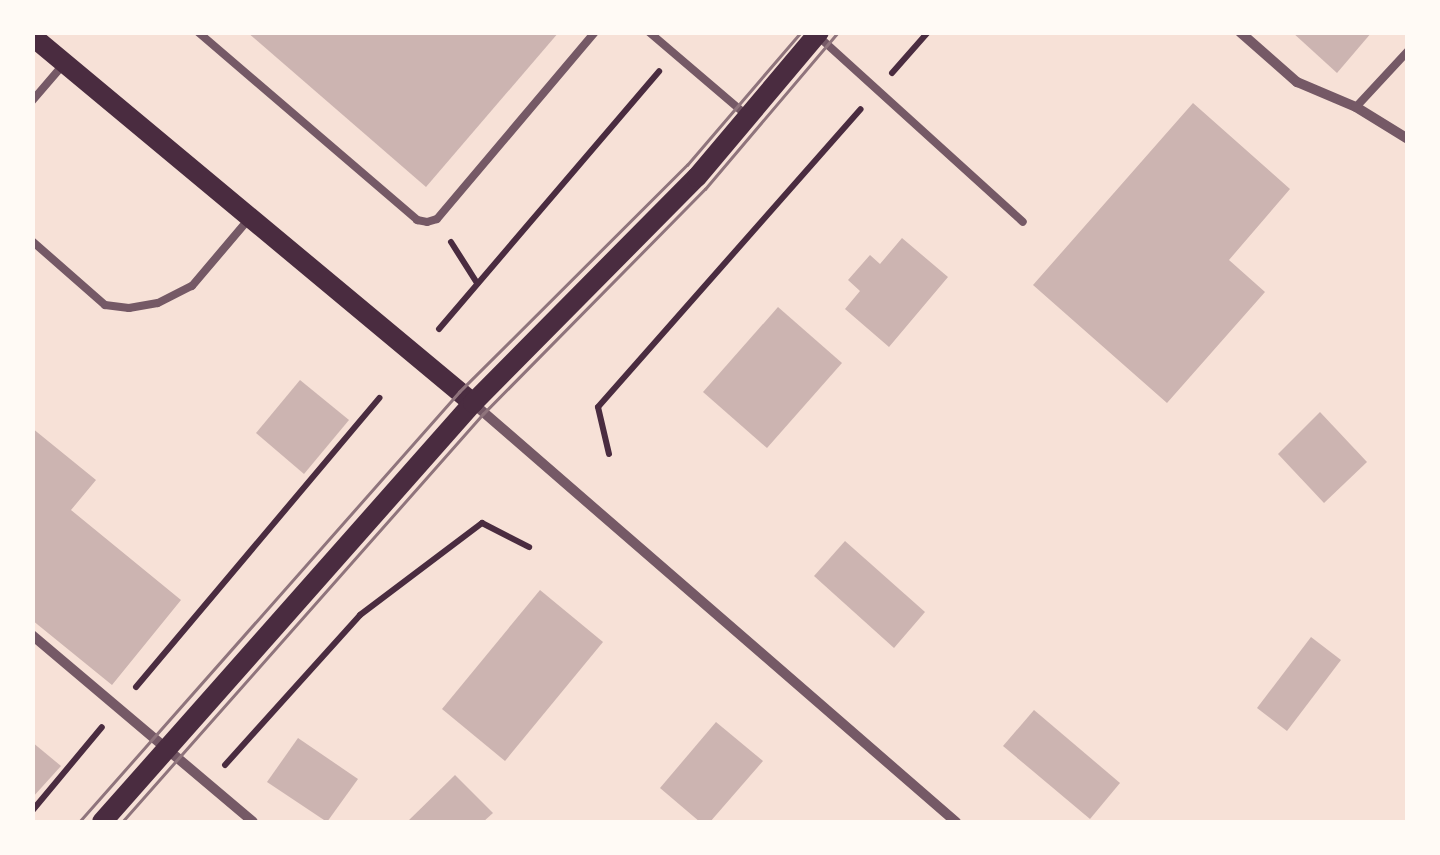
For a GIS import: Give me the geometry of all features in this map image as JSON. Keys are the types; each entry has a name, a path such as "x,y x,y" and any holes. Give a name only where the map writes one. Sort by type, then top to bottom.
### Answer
{"main road":[{"path":"102,822 163,748 473,403 697,177 818,34"},
{"path":"41,37 65,63 473,403"}],"street":[{"path":"1240,32 1296,82 1356,107 1408,138"},
{"path":"473,403 956,822"},
{"path":"32,635 253,822"}],"lane":[{"path":"198,32 417,220 437,218 595,32"},
{"path":"649,32 748,117"},
{"path":"818,34 1023,222"},
{"path":"1356,107 1408,51"},
{"path":"32,101 65,63"},
{"path":"32,241 104,304 129,308 158,303 192,286 251,216"}],"path":[{"path":"609,454 598,407 928,32"},
{"path":"439,329 674,54"},
{"path":"437,218 477,284"},
{"path":"32,811 379,398"},
{"path":"208,785 360,614 482,523 529,546"}],"building":[{"path":"247,32 559,32 426,187"},
{"path":"1292,32 1372,32 1337,73"},
{"path":"1193,103 1290,189 1229,260 1265,292 1167,403 1033,285"},
{"path":"902,238 948,277 889,347 845,309 860,291 848,280 870,255 880,264"},
{"path":"778,307 842,363 767,448 703,392"},
{"path":"300,380 349,420 304,474 256,433"},
{"path":"1320,412 1367,462 1324,503 1278,454"},
{"path":"32,428 96,480 71,510 181,600 112,685 32,620"},
{"path":"845,541 925,612 894,648 814,576"},
{"path":"540,590 603,642 505,761 442,709"},
{"path":"1311,637 1341,660 1287,731 1257,708"},
{"path":"1034,710 1120,783 1090,819 1003,746"},
{"path":"716,722 763,761 710,822 700,822 660,788"},
{"path":"298,738 358,779 327,822 267,782"},
{"path":"32,742 61,766 32,798"},
{"path":"455,775 493,813 483,822 407,822"}],"tram line":[{"path":"79,822 459,392 687,165 801,32"},
{"path":"122,822 483,414 705,189 838,32"}]}
